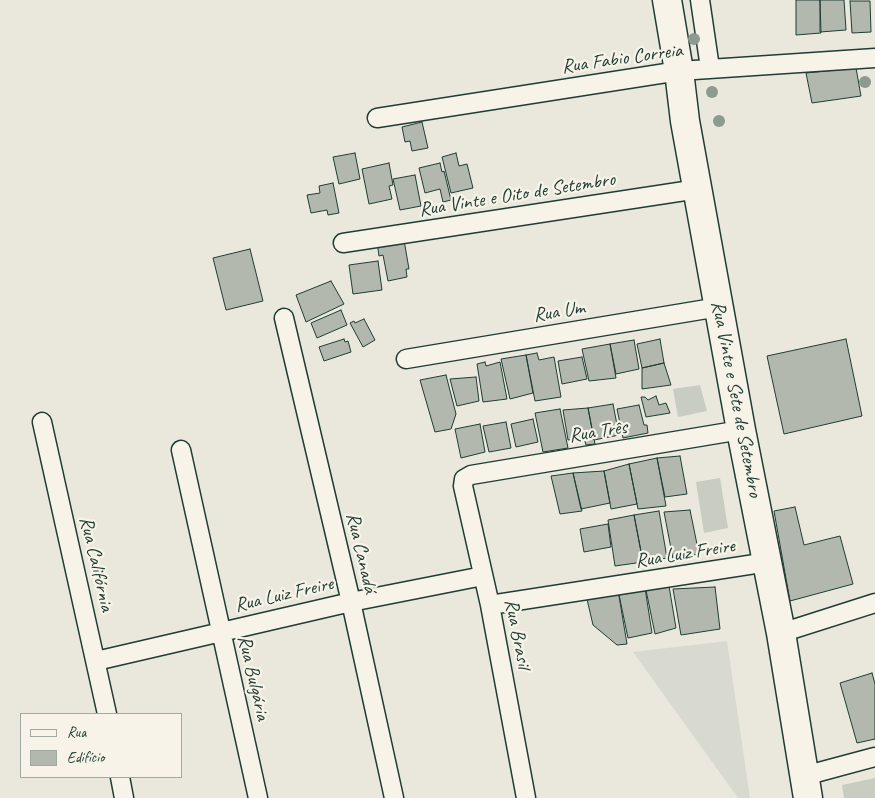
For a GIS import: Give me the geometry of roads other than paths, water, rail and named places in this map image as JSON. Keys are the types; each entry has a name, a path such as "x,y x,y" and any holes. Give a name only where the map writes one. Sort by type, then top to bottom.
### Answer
{"main road":[{"name":"Rua Vinte e Sete de Setembro","path":"667,0 679,70 685,122 741,430 781,633 806,787"}],"street":[{"path":"700,0 710,68"},
{"name":"Rua Fabio Correia","path":"377,118 679,70 875,58"},
{"name":"Rua Vinte e Oito de Setembro","path":"343,243 698,189"},
{"name":"Rua Um","path":"406,359 719,307"},
{"name":"Rua Canadá","path":"284,318 351,602 394,798"},
{"name":"Rua Califórnia","path":"42,422 107,713"},
{"name":"Rua Três","path":"464,479 471,475 741,430"},
{"name":"Rua Bulgária","path":"181,450 258,798"},
{"name":"Rua Brasil","path":"464,479 463,486 490,605 526,798"},
{"name":"Rua Luiz Freire","path":"490,605 768,562"},
{"name":"Rua Luiz Freire","path":"96,661 351,602 483,576"},
{"path":"781,633 875,603"},
{"path":"806,787 875,757"},
{"path":"120,778 124,798"}]}
